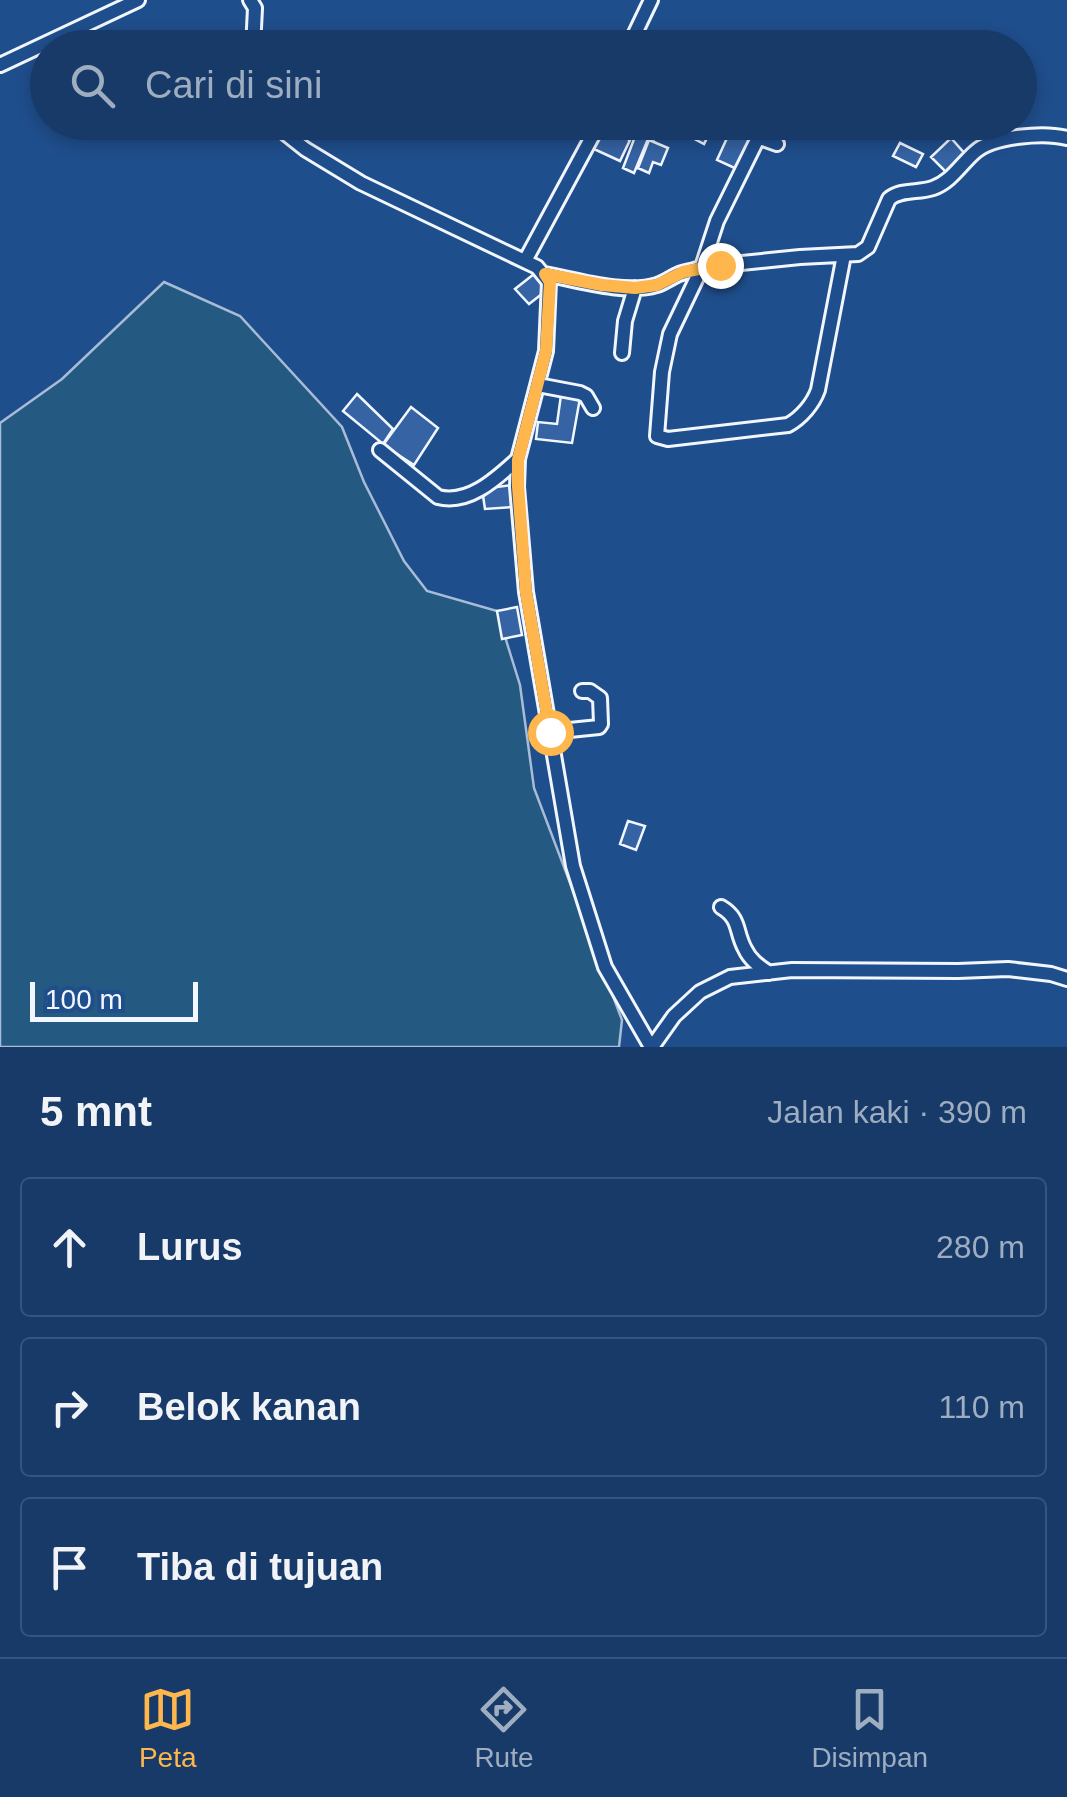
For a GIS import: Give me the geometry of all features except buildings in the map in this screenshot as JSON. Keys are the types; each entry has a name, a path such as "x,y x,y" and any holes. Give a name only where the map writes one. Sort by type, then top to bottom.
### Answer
{"street":[{"path":"73,30 138,0"},
{"path":"250,0 255,8 254,30"},
{"path":"637,30 651,0"},
{"path":"0,64 30,50"},
{"path":"1037,136 1067,138"},
{"path":"294,140 360,183 545,274 635,288 657,285 702,267 858,254 865,250 888,199 894,194 945,182 976,150 987,143 1005,140"},
{"path":"525,262 590,140"},
{"path":"757,140 670,334 662,372 657,436 668,440 796,421 818,390 844,255"},
{"path":"766,140 777,144"},
{"path":"545,274 550,282 546,351 518,460 526,592 574,866 605,967 652,1047 674,1016 700,992 730,977 792,970 1008,969 1067,979"},
{"path":"622,353 625,321 635,288"},
{"path":"538,385 580,393 593,408"},
{"path":"380,450 438,497 448,499 478,490 518,460"},
{"path":"550,732 599,728 600,698 582,691"},
{"path":"720,907 734,916 753,962 769,973"}],"shaded area":[{"path":"164,282 240,316 342,427 364,482 404,561 427,591 497,611 520,685 534,788 622,1020 619,1047 0,1047 0,423 62,379"}],"route":[{"path":"550,732 526,592 518,486 518,460 546,351 550,282 545,274 635,288 720,265"}]}
